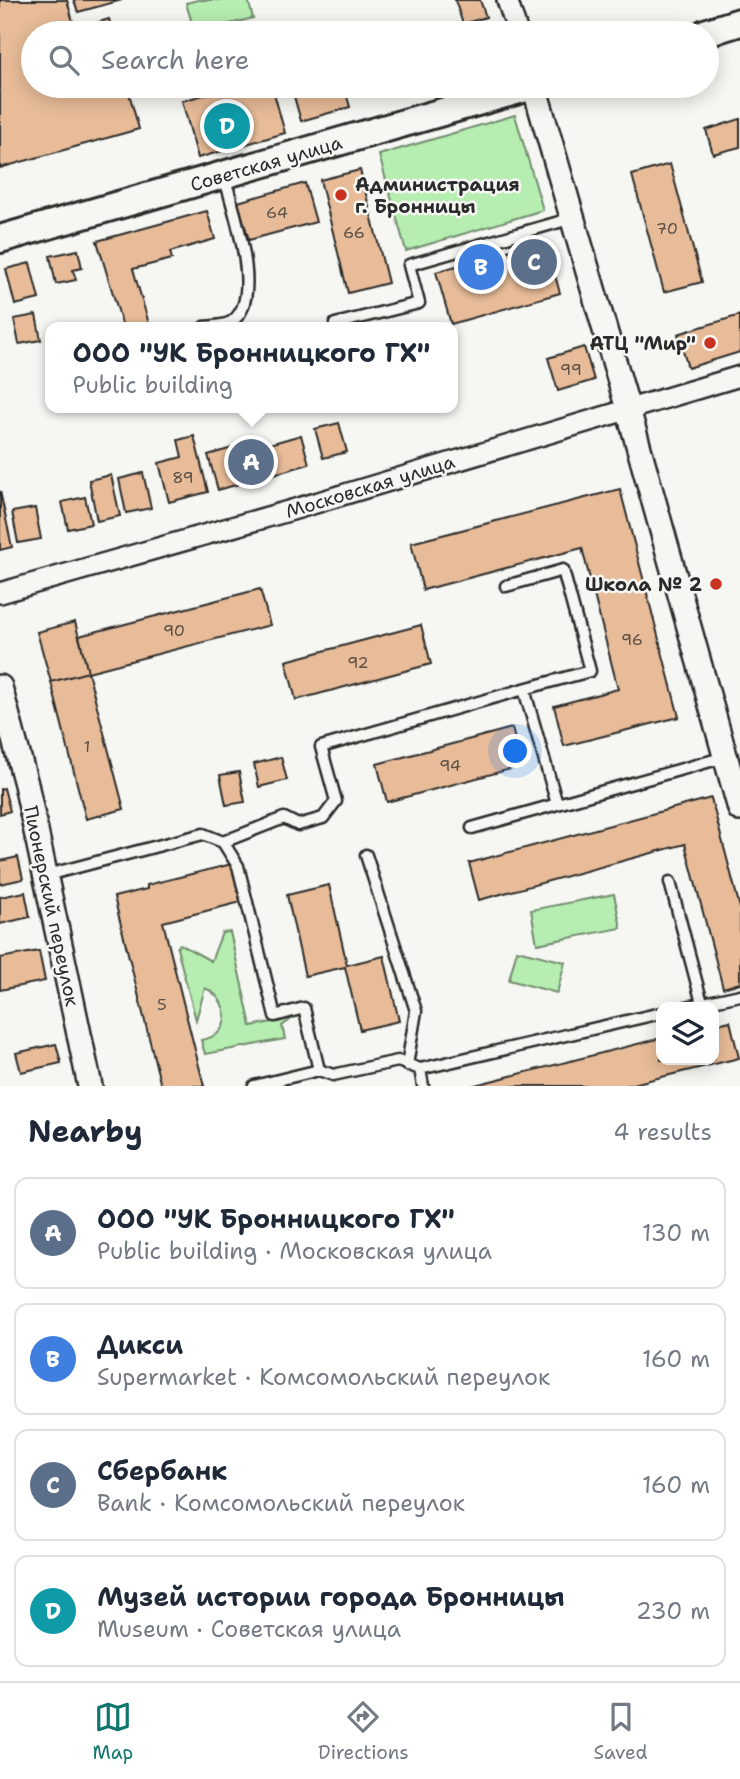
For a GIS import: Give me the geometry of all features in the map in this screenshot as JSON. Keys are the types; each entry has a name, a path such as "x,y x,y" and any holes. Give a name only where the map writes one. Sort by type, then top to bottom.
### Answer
{"main road":[{"path":"719,29 740,22"},
{"name":"Советская улица","path":"0,239 491,98"}],"street":[{"path":"507,0 514,21"},
{"path":"537,98 628,409 740,809"},
{"name":"Московская улица","path":"0,593 292,510 740,376"},
{"name":"Пионерский переулок","path":"0,687 26,783 90,1086"}],"lane":[{"path":"223,175 247,267 245,307 231,322"},
{"path":"343,322 419,303 409,265 573,218"},
{"path":"223,842 284,818 298,825 323,818 336,801 321,747 590,671 563,570 506,586"},
{"path":"524,690 556,804"},
{"path":"472,828 725,757"},
{"path":"46,875 203,834 223,842 238,866 275,1016 304,1008 319,1070"},
{"path":"366,855 416,1011 407,1065"},
{"path":"670,882 702,1002"},
{"path":"707,1002 740,995"},
{"path":"254,1086 319,1070 332,1075 398,1061 419,1069 656,1014"},
{"path":"419,1069 423,1086"}],"green space":[{"path":"198,0 248,0 253,18 241,21 191,21 186,3"},
{"path":"515,115 543,210 406,251 379,155"},
{"path":"614,894 621,928 537,944 531,910"},
{"path":"230,932 251,1026 293,1018 282,1026 285,1039 205,1054 201,1040 215,1035 222,1028 225,1015 216,996 205,988 196,1020 177,948 180,944 211,961 222,933"},
{"path":"517,950 565,962 557,993 509,980"}],"building":[{"path":"0,0 67,0 73,21 21,21 21,98 130,98 139,129 0,168"},
{"path":"74,0 122,0 78,12"},
{"path":"455,0 480,0 486,17 462,21"},
{"path":"193,98 275,98 285,133 198,158 182,101"},
{"path":"294,98 347,98 350,107 301,121"},
{"path":"740,119 740,147 713,154 706,130"},
{"path":"670,164 702,282 664,292 632,175"},
{"path":"360,170 388,283 348,293 320,180"},
{"path":"305,183 316,222 249,240 238,202"},
{"path":"207,211 215,239 170,252 172,259 133,269 148,322 121,322 97,241"},
{"path":"545,240 560,293 450,322 436,272"},
{"path":"78,250 82,268 73,270 76,280 56,284 50,256"},
{"path":"30,263 39,299 15,305 6,269"},
{"path":"36,315 41,340 19,344 14,319"},
{"name":"АТЦ \"Мир\"","path":"740,315 740,352 688,368 678,334"},
{"path":"584,347 594,380 558,391 548,358"},
{"path":"339,423 347,452 323,458 315,429"},
{"path":"301,435 309,464 218,490 208,455 264,439 266,445"},
{"path":"194,436 208,492 169,502 159,463 182,457 178,440"},
{"path":"143,473 151,508 126,513 119,479"},
{"path":"111,475 120,516 97,521 89,480"},
{"path":"620,489 679,717 564,746 554,706 618,689 582,548 423,590 411,543"},
{"path":"0,491 12,547 0,550"},
{"path":"85,497 91,524 68,529 62,502"},
{"path":"35,508 41,539 18,543 12,512"},
{"path":"260,589 270,625 88,672 79,636"},
{"path":"75,622 88,672 51,682 37,632"},
{"path":"421,625 431,664 296,700 286,661"},
{"path":"88,672 124,809 86,819 51,682"},
{"path":"512,728 522,766 387,802 377,764"},
{"path":"281,757 287,780 259,787 254,764"},
{"path":"239,772 245,802 226,805 220,775"},
{"path":"4,788 10,811 0,814 0,789"},
{"path":"711,798 740,908 740,983 723,988 685,844 479,900 469,863"},
{"path":"18,857 23,879 0,884 0,861"},
{"path":"232,864 241,902 163,922 204,1086 161,1086 114,897 147,889 147,885"},
{"path":"329,885 347,965 384,956 399,1021 360,1030 345,967 305,976 287,895"},
{"path":"25,892 30,917 0,924 0,897"},
{"path":"39,951 45,981 0,990 0,958"},
{"path":"730,1021 739,1058 719,1063 719,1024"},
{"path":"656,1039 656,1065 710,1065 625,1086 471,1086"},
{"path":"56,1044 61,1063 21,1072 16,1053"}],"place":[{"name":"Музей истории города Бронницы","path":"227,126"},
{"name":"Администрация г. Бронницы","path":"341,195"},
{"name":"Сбербанк","path":"534,262"},
{"name":"Дикси","path":"481,267"},
{"name":"АТЦ \"Мир\"","path":"710,343"},
{"name":"ООО \"УК Бронницкого ГХ\"","path":"251,462"},
{"name":"Школа № 2","path":"716,584"}]}
